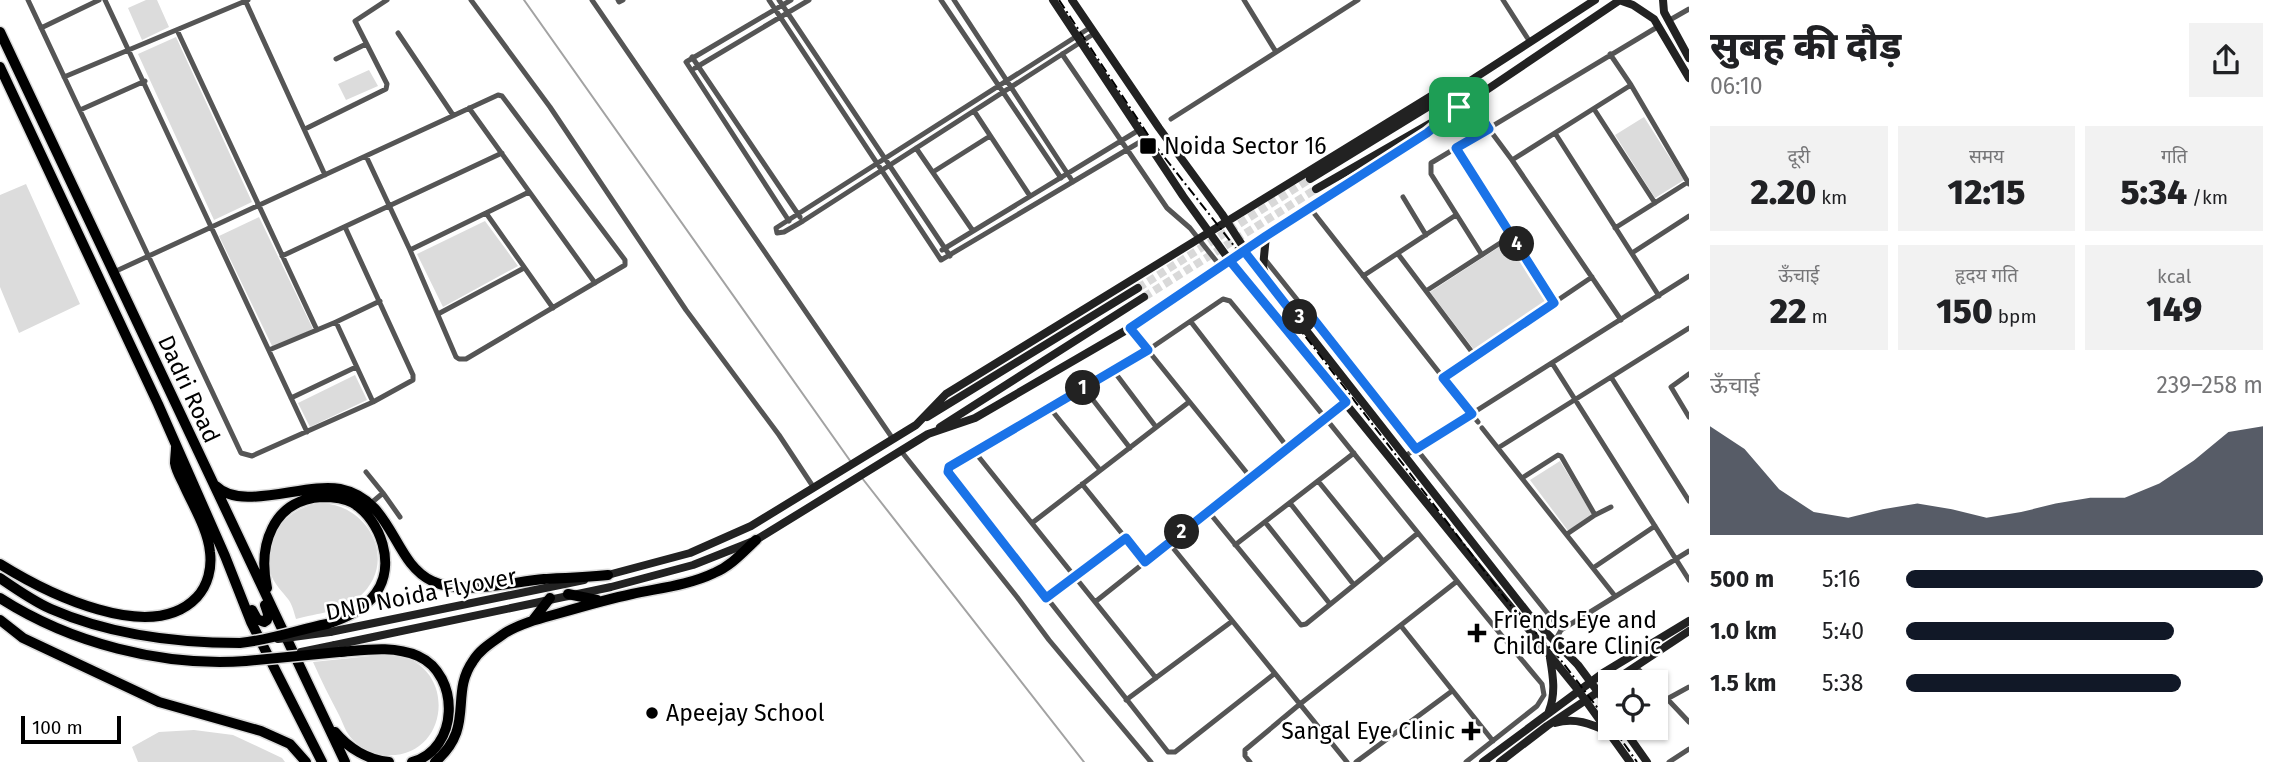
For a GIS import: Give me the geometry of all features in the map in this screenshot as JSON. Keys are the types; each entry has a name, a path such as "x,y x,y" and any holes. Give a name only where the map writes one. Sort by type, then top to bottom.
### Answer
{"highway":[{"name":"Dadri Road","path":"0,32 345,762"},
{"name":"Dadri Road","path":"0,67 176,445 251,622 322,762"},
{"path":"0,564 45,590 106,611 159,617 181,610 203,590 209,576 210,552 205,533 175,465 176,445"},
{"path":"210,480 221,492 238,496 263,496 321,487 356,493 376,508 421,574 433,581 466,587 608,575"},
{"path":"0,579 51,609 120,631 156,638 210,643 265,640 299,629 328,628 350,616 376,593 383,573 384,548 379,533 366,515 353,503 333,497 312,498 298,503 275,522 264,550 264,577 270,603"},
{"path":"435,762 453,743 461,719 466,674 472,662 481,650 508,631 601,601 674,586 715,573 734,561 756,540"},
{"path":"225,556 254,615 260,621 267,621 267,610 253,580 242,546"},
{"path":"568,594 601,601"},
{"path":"0,598 49,624 91,640 155,656 246,661 337,648 397,649 421,657 441,675 449,710 448,725 433,751 421,760 412,762"},
{"path":"531,622 550,598"},
{"path":"0,620 23,638 159,702 261,731 290,744 306,762"},
{"path":"323,715 342,741 360,753 389,762"}],"main road":[{"path":"1053,0 1230,261 1598,717"},
{"path":"1072,0 1158,128 1227,222 1244,251 1530,616 1578,665 1598,692 1500,762"},
{"path":"1310,179 1470,81 1595,0"},
{"path":"1316,189 1471,100 1619,0 1647,12 1659,26 1689,78"},
{"path":"1662,0 1668,21 1689,58"},
{"path":"916,425 946,394 1441,90 1470,81"},
{"path":"928,434 975,418 1130,328 1266,236 1427,133 1459,107"},
{"path":"1266,236 1263,267 1267,280"},
{"path":"916,425 1138,288"},
{"path":"928,434 1144,296"},
{"path":"1297,319 1308,312"},
{"name":"DND Noida Flyover","path":"328,628 608,575 690,553 751,526 916,425"},
{"name":"DND Noida Flyover","path":"337,648 550,598 611,587 693,565 756,540 928,434"},
{"path":"1608,670 1689,621"},
{"path":"1632,670 1689,631"},
{"path":"1548,713 1553,701 1550,657"},
{"path":"1578,665 1598,671"},
{"path":"1483,762 1598,676"},
{"path":"1547,726 1563,720 1580,721 1598,728"},
{"path":"1615,740 1630,762"},
{"path":"1631,740 1647,762"}],"street":[{"path":"28,0 241,453 252,456 373,402 412,382 414,378 345,227"},
{"path":"41,28 99,0"},
{"path":"106,0 307,432"},
{"path":"64,77 246,0 325,175"},
{"path":"305,129 386,89 387,84 356,20 387,0"},
{"path":"471,0 550,107 685,310 817,486"},
{"path":"592,0 889,441"},
{"path":"769,0 941,260 1145,139"},
{"path":"790,224 686,62 775,9 781,2 791,0"},
{"path":"691,70 809,0"},
{"path":"941,0 1066,187"},
{"path":"954,0 1073,182"},
{"path":"1244,0 1276,52"},
{"path":"1171,120 1358,0"},
{"path":"1503,0 1530,42"},
{"path":"781,2 950,257"},
{"path":"1668,21 1689,9"},
{"path":"961,30 970,24"},
{"path":"1482,255 1429,171 1431,163 1659,26"},
{"path":"177,30 317,330"},
{"path":"887,162 916,148 974,111 1009,84 1093,30"},
{"path":"398,33 453,115"},
{"path":"336,59 366,44"},
{"path":"1060,52 1167,208 1182,219 1221,267"},
{"path":"1610,54 1688,183 1615,228"},
{"path":"692,57 803,220"},
{"path":"80,110 145,81"},
{"path":"1513,160 1631,85"},
{"path":"790,224 799,214 1001,90"},
{"path":"112,273 496,95 502,96 625,260 624,267 463,360 456,357 411,250 366,156"},
{"path":"1471,100 1621,320"},
{"path":"469,108 595,283"},
{"path":"1594,108 1655,202"},
{"path":"974,111 1030,197"},
{"path":"936,253 1139,130"},
{"path":"1555,133 1659,296"},
{"path":"933,172 990,135"},
{"path":"916,148 973,231"},
{"path":"1456,148 1554,303"},
{"path":"282,256 502,153"},
{"path":"790,224 803,220 879,167"},
{"path":"411,250 529,192"},
{"path":"1403,197 1426,235"},
{"path":"1310,208 1615,596"},
{"path":"486,213 553,308"},
{"path":"1363,276 1456,215"},
{"path":"1632,253 1689,216"},
{"path":"1426,291 1511,236"},
{"path":"1398,254 1475,356"},
{"path":"1264,257 1561,630"},
{"path":"438,314 524,268"},
{"path":"1405,456 1689,276"},
{"path":"1443,378 1592,277"},
{"path":"1274,674 1171,753 1168,752 948,472 949,467 1148,350 1223,299 1230,301 1544,689 1542,701 1537,706 1465,762"},
{"path":"269,350 380,302"},
{"path":"336,322 373,402"},
{"path":"1191,322 1288,448"},
{"path":"1130,328 1251,478"},
{"path":"1498,448 1689,328"},
{"path":"1552,363 1689,580"},
{"path":"291,398 356,367"},
{"path":"1112,370 1156,427"},
{"path":"1689,374 1671,387 1689,417"},
{"path":"1611,377 1689,501"},
{"path":"1083,387 1130,448"},
{"path":"1032,523 1189,402"},
{"path":"1096,602 1346,402"},
{"path":"1049,407 1100,471"},
{"path":"974,451 1156,678"},
{"path":"898,453 1151,762"},
{"path":"1235,545 1354,453"},
{"path":"1522,478 1558,455 1561,456 1595,515"},
{"path":"366,472 400,517"},
{"path":"1318,481 1383,561"},
{"path":"1082,484 1145,562"},
{"path":"370,504 383,493"},
{"path":"1290,503 1354,585"},
{"path":"1567,534 1611,507"},
{"path":"1208,511 1299,624 1306,624 1418,533"},
{"path":"1265,522 1330,604"},
{"path":"1593,568 1655,526"},
{"path":"1046,598 1126,538"},
{"path":"1169,542 1231,622 1347,762"},
{"path":"1555,641 1561,630 1689,551"},
{"path":"1250,762 1245,756 1245,750 1456,582"},
{"path":"1126,700 1231,622"},
{"path":"1401,626 1493,741"},
{"path":"1635,667 1638,670"},
{"path":"1668,698 1689,687"},
{"path":"1356,762 1452,691"},
{"path":"1668,700 1689,722"},
{"path":"1669,762 1689,750"}],"shaded area":[{"path":"146,0 157,0 169,27 142,40 128,8"},
{"path":"176,37 252,202 214,220 138,54"},
{"path":"369,70 378,86 346,100 338,84"},
{"path":"1644,117 1684,180 1655,198 1615,135"},
{"path":"26,184 80,304 19,333 0,287 0,195"},
{"path":"259,217 313,329 273,348 219,236"},
{"path":"485,221 518,266 443,307 417,254"},
{"path":"1510,240 1550,302 1475,351 1430,292"},
{"path":"355,375 367,400 310,427 298,403"},
{"path":"1560,461 1594,517 1569,532 1530,480"},
{"path":"322,503 354,514 366,525 378,554 377,569 370,584 352,603 296,619 289,601 272,577 269,550 272,538 287,518 297,511"},
{"path":"390,654 413,661 428,673 437,690 438,709 434,727 423,742 407,752 385,755 367,750 350,737 313,662"},
{"path":"194,730 233,735 282,758 285,762 138,762 132,747 159,732"}],"waterway":[{"path":"524,0 851,462"},
{"path":"862,478 1084,762"}],"tunnel":[{"path":"1138,288 1310,179"},
{"path":"1144,297 1316,189"}],"railway":[{"path":"1059,0 1154,144 1312,345 1511,606 1560,659 1598,708"},
{"path":"1621,740 1637,762"}],"place":[{"name":"Noida Sector 16","path":"1148,146"},
{"name":"Friends Eye and Child Care Clinic","path":"1477,633"},
{"name":"Apeejay School","path":"652,713"},
{"name":"Sangal Eye Clinic","path":"1471,731"}],"route":[{"path":"1471,100 1489,129 1456,148 1554,303 1443,378 1472,414 1416,449 1308,312 1297,319 1244,251 1230,261 1346,402 1145,562 1126,538 1046,598 948,472 949,467 1148,350 1130,328 1266,236 1427,133 1459,107 1471,100"}]}
